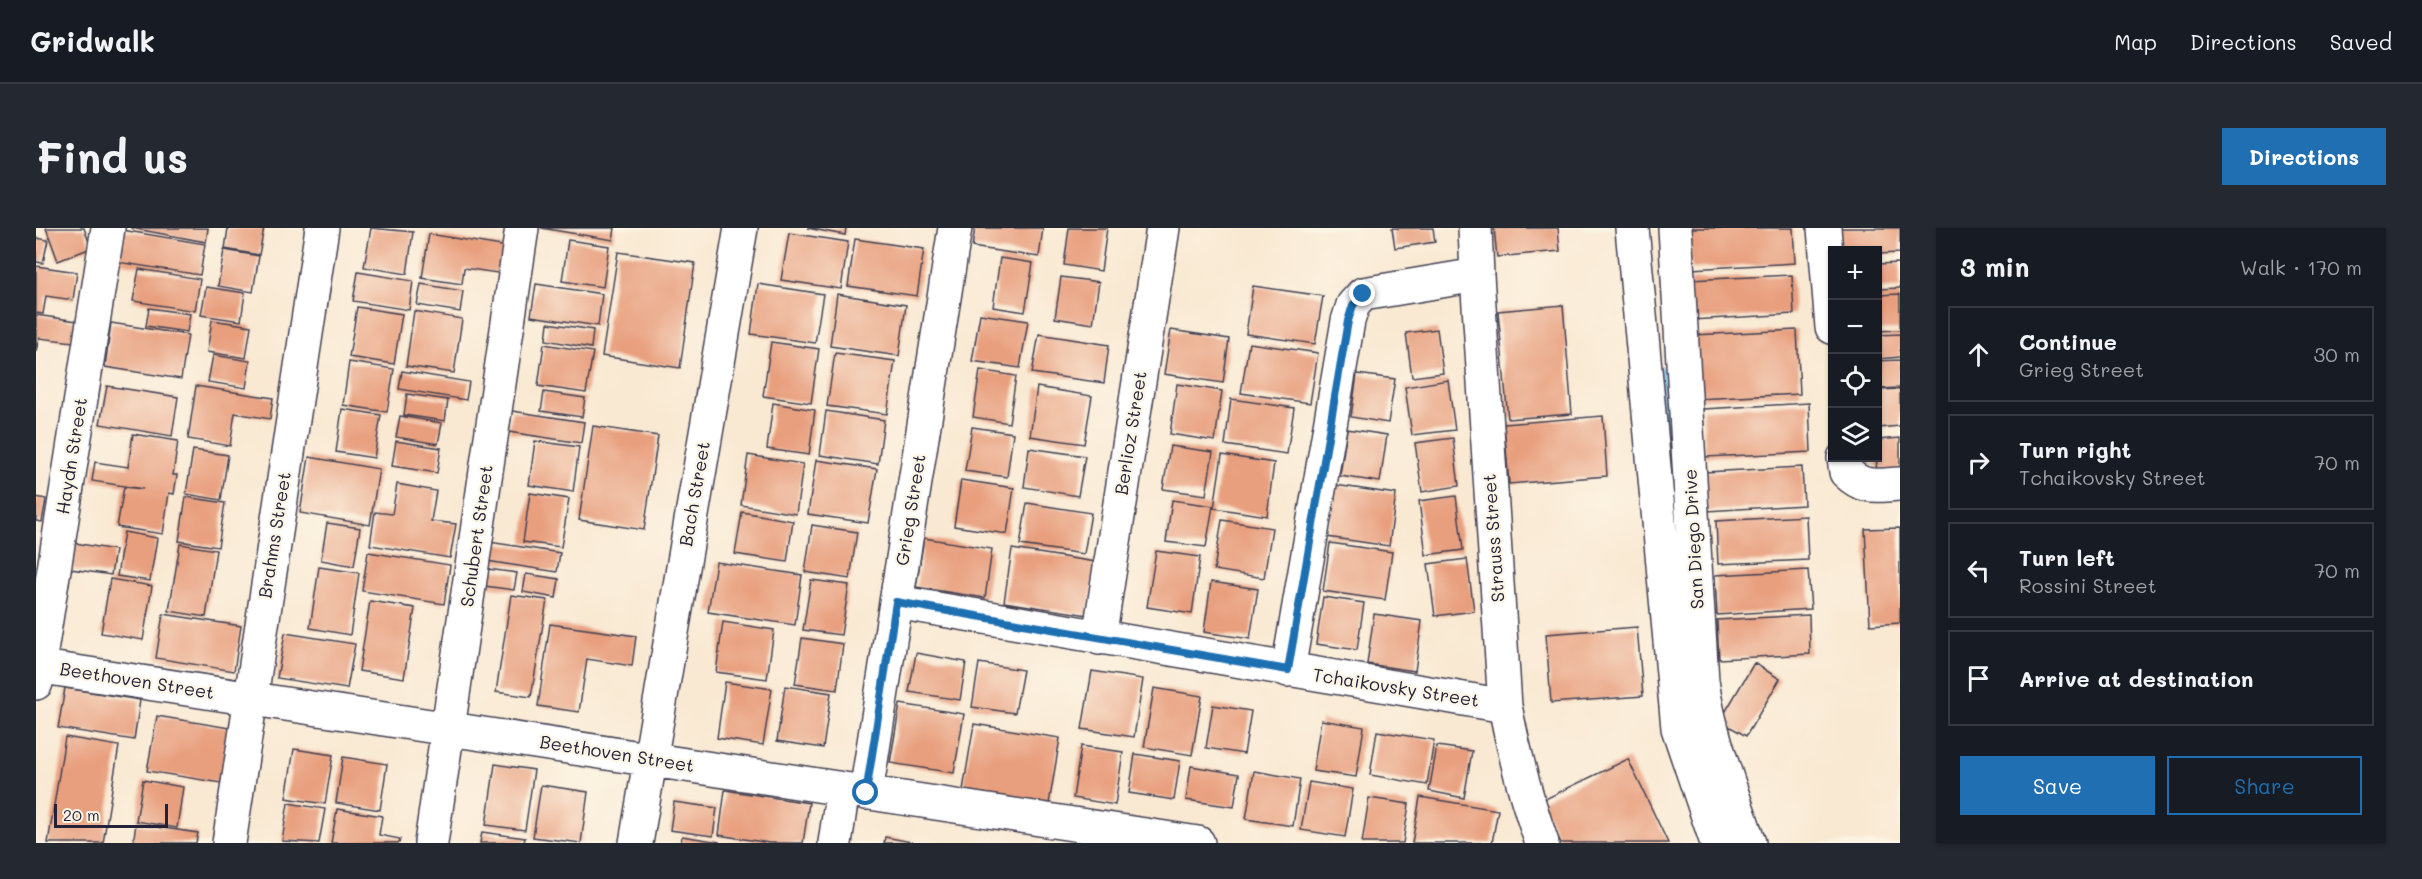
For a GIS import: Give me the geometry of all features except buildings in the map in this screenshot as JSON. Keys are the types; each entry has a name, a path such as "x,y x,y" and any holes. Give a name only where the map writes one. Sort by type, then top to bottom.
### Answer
{"street":[{"name":"Haydn Street","path":"37,672 108,228"},
{"name":"Brahms Street","path":"229,843 322,228"},
{"name":"Schubert Street","path":"431,843 522,228"},
{"name":"Bach Street","path":"636,843 741,228"},
{"name":"Grieg Street","path":"835,843 854,791 896,602 956,228"},
{"name":"Berlioz Street","path":"1100,638 1163,228"},
{"name":"Strauss Street","path":"1475,228 1476,275 1505,706 1527,801 1542,843"},
{"path":"1632,228 1678,728 1716,843"},
{"name":"San Diego Drive","path":"1675,228 1702,681 1713,738 1749,843"},
{"path":"1824,228 1831,300"},
{"path":"1288,670 1346,333 1353,305 1363,294 1476,275"},
{"path":"1850,470 1869,486 1900,484"},
{"name":"Tchaikovsky Street","path":"896,602 1505,706"},
{"name":"Beethoven Street","path":"37,672 251,698 854,791 1029,830 1198,843"}],"waterway":[{"path":"1661,372 1674,477"}],"route":[{"path":"866,793 896,602 1288,670 1348,321 1353,305 1363,294"}]}
